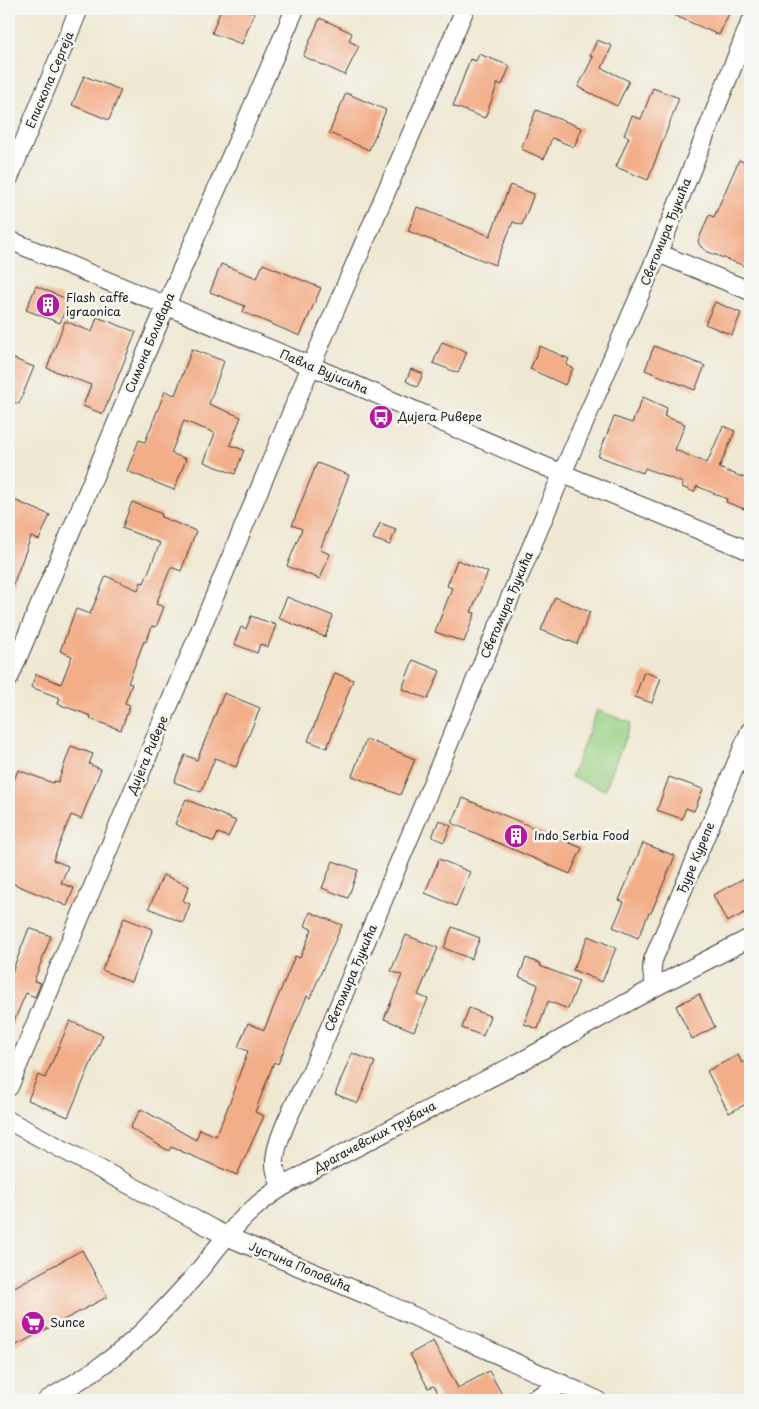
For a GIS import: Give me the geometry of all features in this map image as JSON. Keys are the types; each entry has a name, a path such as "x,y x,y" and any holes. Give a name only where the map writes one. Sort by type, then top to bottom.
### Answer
{"street":[{"name":"Епископа Сергеја","path":"9,178 79,9"},
{"name":"Симона Боливара","path":"9,678 166,305 295,9"},
{"name":"Дијега Ривере","path":"9,1087 311,366 465,9"},
{"name":"Светомира Ђукића","path":"281,1188 275,1165 276,1152 282,1132 311,1072 562,474 658,252 750,23"},
{"name":"Павла Вујисића","path":"9,240 311,366 562,474 750,551"},
{"path":"658,252 750,291"},
{"name":"Ђуре Курепе","path":"657,986 652,977 653,960 750,731"},
{"name":"Драгачевских трубача","path":"47,1400 92,1373 142,1332 193,1278 226,1236 254,1208 281,1188 750,938"},
{"name":"Јустина Поповића","path":"9,1121 226,1236 374,1298 598,1400"},
{"path":"532,1400 563,1384"}],"green space":[{"path":"597,710 631,723 605,790 571,777"}],"building":[{"path":"221,9 242,9 254,13 242,44 212,33"},
{"path":"660,9 731,9 719,35"},
{"path":"320,18 352,33 349,41 359,46 345,75 303,56"},
{"path":"597,40 612,46 602,68 629,81 617,106 578,87 593,57 590,56"},
{"path":"479,54 510,66 502,85 498,83 485,118 453,106 470,59 476,61"},
{"path":"84,76 121,90 109,120 72,105"},
{"path":"653,88 679,98 648,180 616,167 629,137 624,135 632,116 641,119"},
{"path":"346,93 386,110 369,150 329,133"},
{"path":"536,110 582,128 574,147 552,138 544,159 521,149"},
{"path":"739,160 750,165 750,268 708,252 700,246 698,241 709,215 714,217"},
{"path":"510,185 534,194 522,225 513,222 495,265 408,231 417,207 490,236"},
{"path":"221,264 257,278 263,264 321,288 300,336 243,312 245,306 210,292"},
{"name":"Flash caffe igraonica","path":"36,286 69,300 60,323 26,310"},
{"path":"715,302 741,313 732,335 705,324"},
{"path":"97,317 136,332 103,414 83,406 91,385 47,368 65,321 92,332"},
{"path":"442,342 467,352 458,373 433,363"},
{"path":"540,346 569,359 566,365 573,368 565,385 530,369"},
{"path":"654,346 705,366 695,390 645,370"},
{"path":"192,349 224,361 209,404 241,417 230,445 244,450 235,474 204,462 215,433 184,421 171,453 186,459 174,490 127,471 139,440 145,442 165,391 175,395"},
{"path":"12,358 34,367 19,404 9,400 9,366"},
{"path":"411,369 423,374 417,387 406,381"},
{"path":"643,397 667,408 664,416 685,424 675,450 707,463 723,426 735,431 719,468 750,480 750,511 726,502 727,499 697,486 694,492 682,487 683,483 645,468 643,473 598,456 614,417 632,423"},
{"path":"317,463 349,475 320,550 330,554 320,579 287,566 302,529 292,525"},
{"path":"9,498 50,515 39,540 31,537 10,593"},
{"path":"132,502 162,514 161,517 196,531 181,571 171,567 156,604 164,607 156,627 152,626 146,642 144,641 128,683 132,684 125,703 130,705 121,730 90,719 91,716 58,704 60,698 31,687 36,674 61,684 72,656 60,651 76,609 90,614 106,576 138,590 141,582 144,583 160,543 122,528"},
{"path":"380,523 396,529 390,545 373,539"},
{"path":"457,560 488,572 471,612 475,613 464,642 435,632 452,588 447,586"},
{"path":"287,597 333,616 325,637 278,618"},
{"path":"555,597 590,612 577,644 541,630"},
{"path":"251,616 276,625 268,647 260,644 257,653 234,644 241,627 246,629"},
{"path":"413,660 440,671 428,699 402,689"},
{"path":"644,672 661,678 652,703 635,697"},
{"path":"335,673 353,680 327,748 308,741"},
{"path":"224,693 260,708 236,767 215,758 201,792 174,782 185,755 197,760"},
{"path":"366,739 415,759 400,795 352,776"},
{"path":"71,746 93,754 89,764 101,769 81,819 71,815 53,860 68,866 61,883 74,888 67,906 9,882 9,793 18,770 53,783 54,781 58,782"},
{"path":"669,777 703,789 694,811 686,808 682,819 657,810"},
{"name":"Indo Serbia Food","path":"463,798 582,848 570,874 452,823"},
{"path":"186,799 236,821 228,837 218,833 214,842 175,824"},
{"path":"439,820 451,826 444,842 432,837"},
{"path":"643,843 675,856 651,913 649,913 638,938 613,927 624,902 619,900"},
{"path":"439,859 470,872 456,906 425,893"},
{"path":"333,861 358,870 348,898 322,888"},
{"path":"163,875 189,886 183,901 190,904 183,923 149,908"},
{"path":"750,875 750,910 727,922 713,895"},
{"path":"310,912 342,925 310,998 307,996 278,1064 274,1062 255,1112 264,1116 237,1175 171,1147 169,1151 130,1128 141,1109 196,1140 200,1129 216,1136 248,1051 238,1047 248,1023 264,1030 295,956 300,958 312,929 305,926"},
{"path":"124,918 153,929 131,982 102,970"},
{"path":"452,927 480,938 471,959 444,948"},
{"path":"29,928 51,936 34,981 41,983 35,997 26,993 9,1033 9,970 12,972"},
{"path":"406,935 438,948 418,995 428,999 414,1031 384,1019 402,975 391,971"},
{"path":"588,936 616,948 602,982 573,970"},
{"path":"526,958 541,964 540,966 579,981 568,1009 548,1001 538,1029 524,1024 538,986 519,977"},
{"path":"699,994 715,1027 692,1039 676,1006"},
{"path":"469,1008 490,1016 483,1036 462,1028"},
{"path":"70,1021 103,1035 68,1117 28,1100 38,1075 45,1078"},
{"path":"352,1053 375,1062 358,1103 335,1094"},
{"path":"738,1055 742,1063 750,1059 750,1102 729,1113 707,1071"},
{"name":"Sunce","path":"82,1250 107,1297 9,1349 9,1290"},
{"path":"433,1341 458,1388 489,1371 505,1400 434,1400 440,1397 434,1386 428,1388 410,1354"}],"place":[{"name":"Flash caffe igraonica","path":"48,305"},
{"name":"Дијега Ривере","path":"381,417"},
{"name":"Indo Serbia Food","path":"516,836"},
{"name":"Sunce","path":"33,1323"}]}
